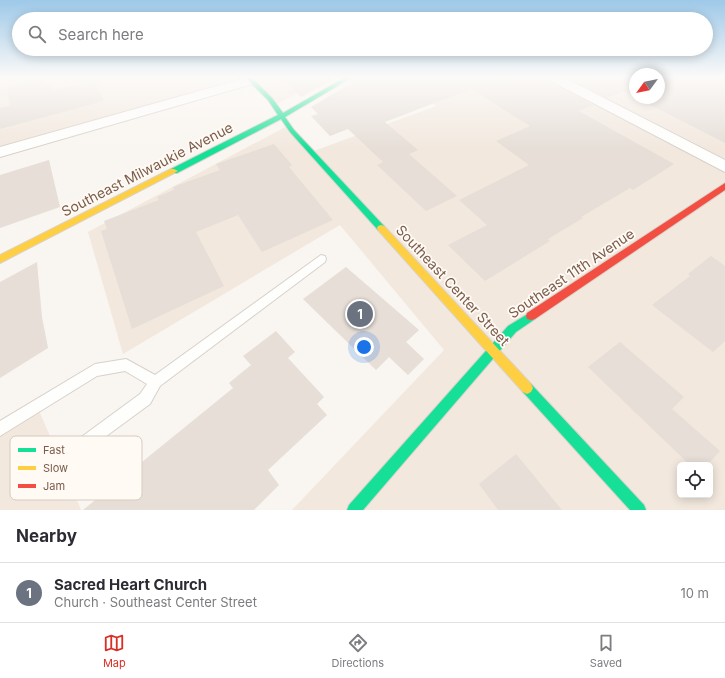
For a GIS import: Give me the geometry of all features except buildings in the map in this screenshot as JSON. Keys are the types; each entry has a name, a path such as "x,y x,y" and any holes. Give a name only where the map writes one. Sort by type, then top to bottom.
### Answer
{"street":[{"path":"0,152 172,102"},
{"name":"Southeast Center Street","path":"270,102 292,131 639,510"},
{"name":"Southeast Milwaukie Avenue","path":"0,259 282,116 306,102"},
{"path":"601,102 725,167"},
{"name":"Southeast 11th Avenue","path":"354,510 512,329 725,186"}],"lane":[{"path":"95,436 145,399 156,382 321,259"},
{"path":"0,429 95,370 126,365 156,382"}],"shaded area":[{"path":"0,102 168,102 0,150"},
{"path":"272,102 281,102 275,105"},
{"path":"430,102 629,102 629,104 665,104 665,102 725,102 725,510 292,510 444,350 340,225 123,354 88,232 289,125 314,151 436,106"},
{"path":"38,408 50,436 10,436 10,500 77,500 81,510 0,510 0,432"}],"traffic: fast":[{"path":"272,102 292,131 381,228"},
{"path":"174,171 282,116 306,102"},
{"path":"354,510 512,329 531,316"},
{"path":"527,388 639,510"}],"traffic: slow":[{"path":"0,259 174,171"},
{"path":"381,228 527,388"}],"traffic: jam":[{"path":"531,316 725,186"}],"place":[{"name":"Sacred Heart Church","path":"360,314"}]}
